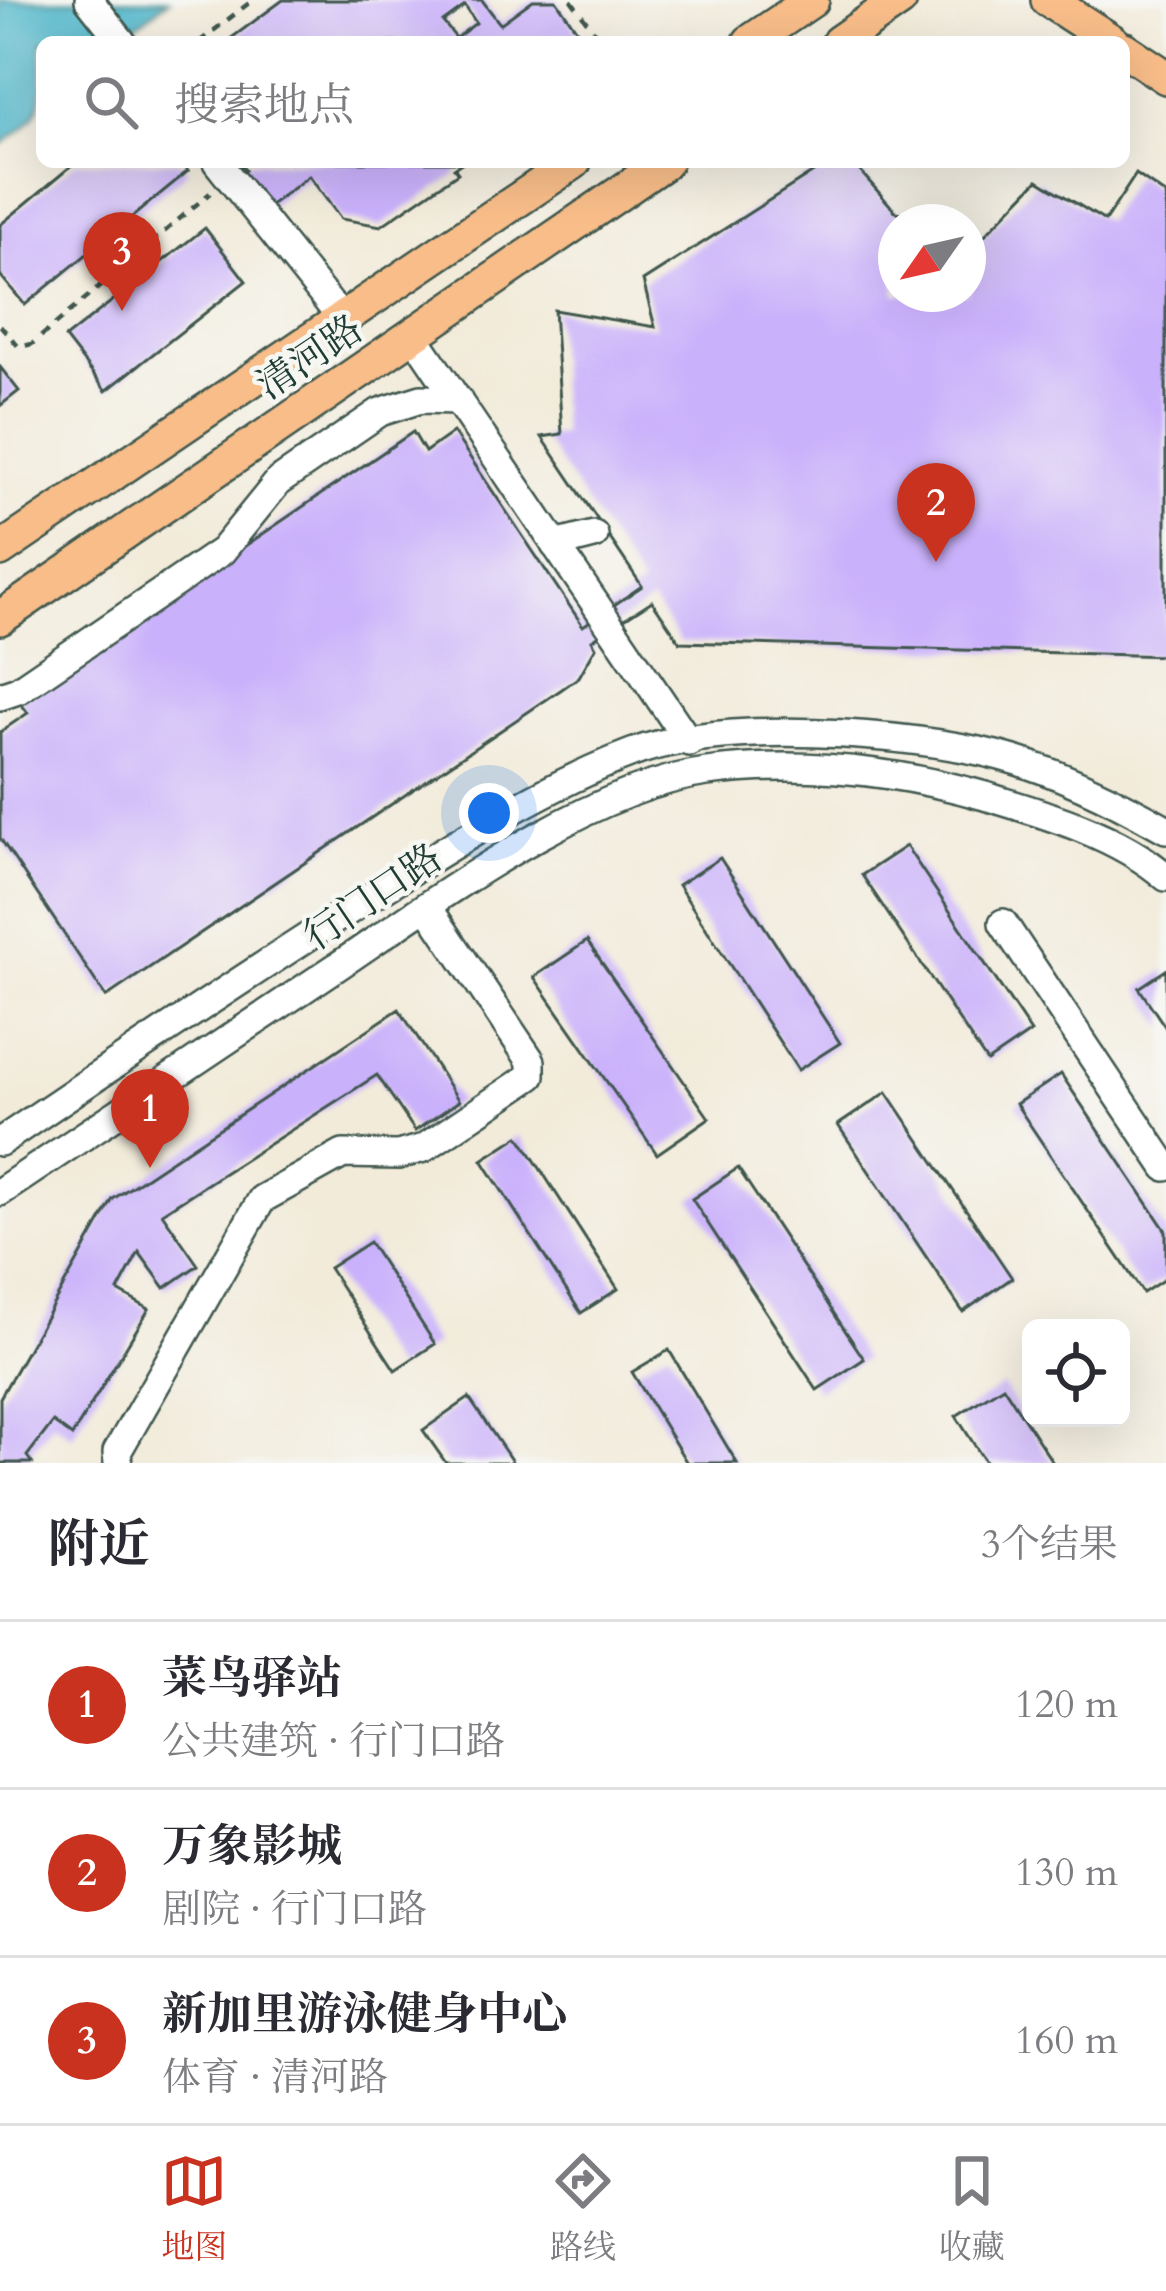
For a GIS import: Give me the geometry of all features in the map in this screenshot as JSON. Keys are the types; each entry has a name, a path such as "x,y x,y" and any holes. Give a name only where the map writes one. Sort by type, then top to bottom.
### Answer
{"main road":[{"path":"759,36 812,0"},
{"path":"848,36 900,0"},
{"path":"1048,0 1104,36"},
{"path":"1130,54 1166,77"},
{"name":"清河路","path":"0,550 565,168"},
{"name":"清河路","path":"0,618 656,168"}],"street":[{"path":"89,0 117,36"},
{"path":"216,176 342,319"},
{"path":"414,335 689,742"},
{"path":"0,696 18,690 223,551 278,482 380,412 421,399 458,400"},
{"path":"555,545 593,535"},
{"name":"行门口路","path":"0,1142 261,966 493,820 635,751 738,734 881,737 1001,756 1115,801 1166,829"},
{"name":"行门口路","path":"0,1192 480,871 612,802 704,772 842,766 936,782 1045,814 1150,863 1166,877"},
{"path":"118,1463 117,1452 262,1198 343,1154 398,1155 424,1148 531,1076 531,1061 427,906"},
{"path":"1003,923 1166,1167"}],"path":[{"path":"207,36 253,0"},
{"path":"571,0 598,36"},
{"path":"0,325 19,347 32,344 216,176"}],"water":[{"path":"0,0 169,0 123,36 36,36 36,113 0,145"}],"building":[{"path":"283,0 482,0 500,24 533,0 556,0 581,36 459,36 476,23 465,6 443,22 454,36 234,36"},
{"path":"69,168 188,171 25,305 0,275 0,225"},
{"path":"454,168 458,173 381,226 341,219 309,176 265,209 240,173"},
{"path":"820,168 857,168 889,204 878,204 878,312 986,312 986,234 1038,180 1105,221 1136,174 1166,195 1166,656 680,642 652,601 592,640 596,647 579,677 106,997 0,838 0,732 28,713 18,700 413,432 425,452 453,432 583,626 642,586 542,437 562,434 554,310 655,327 643,281"},
{"path":"205,228 246,281 106,391 65,338"},
{"path":"0,367 19,391 0,406"},
{"path":"906,846 1031,1032 987,1062 862,875"},
{"path":"720,858 840,1043 798,1070 678,885"},
{"path":"587,941 709,1118 657,1154 534,977"},
{"path":"1166,970 1166,1028 1139,988"},
{"path":"399,1009 459,1101 415,1131 377,1075 162,1213 198,1265 165,1288 139,1252 118,1291 149,1309 72,1436 53,1422 27,1456 32,1463 0,1463 0,1398 113,1199"},
{"path":"1061,1074 1166,1231 1166,1278 1143,1293 1016,1104"},
{"path":"887,1092 1012,1278 963,1312 838,1125"},
{"path":"519,1136 618,1289 581,1313 482,1160"},
{"path":"738,1168 864,1359 817,1390 692,1199"},
{"path":"369,1242 435,1344 395,1370 329,1268"},
{"path":"669,1350 737,1463 687,1463 632,1372"},
{"path":"1003,1386 1022,1415 1022,1427 1030,1427 1053,1463 986,1463 956,1416"},
{"path":"469,1398 513,1463 446,1463 423,1430"}],"place":[{"name":"新加里游泳健身中心","path":"122,311"},
{"name":"万象影城","path":"936,562"},
{"name":"菜鸟驿站","path":"150,1168"}]}
